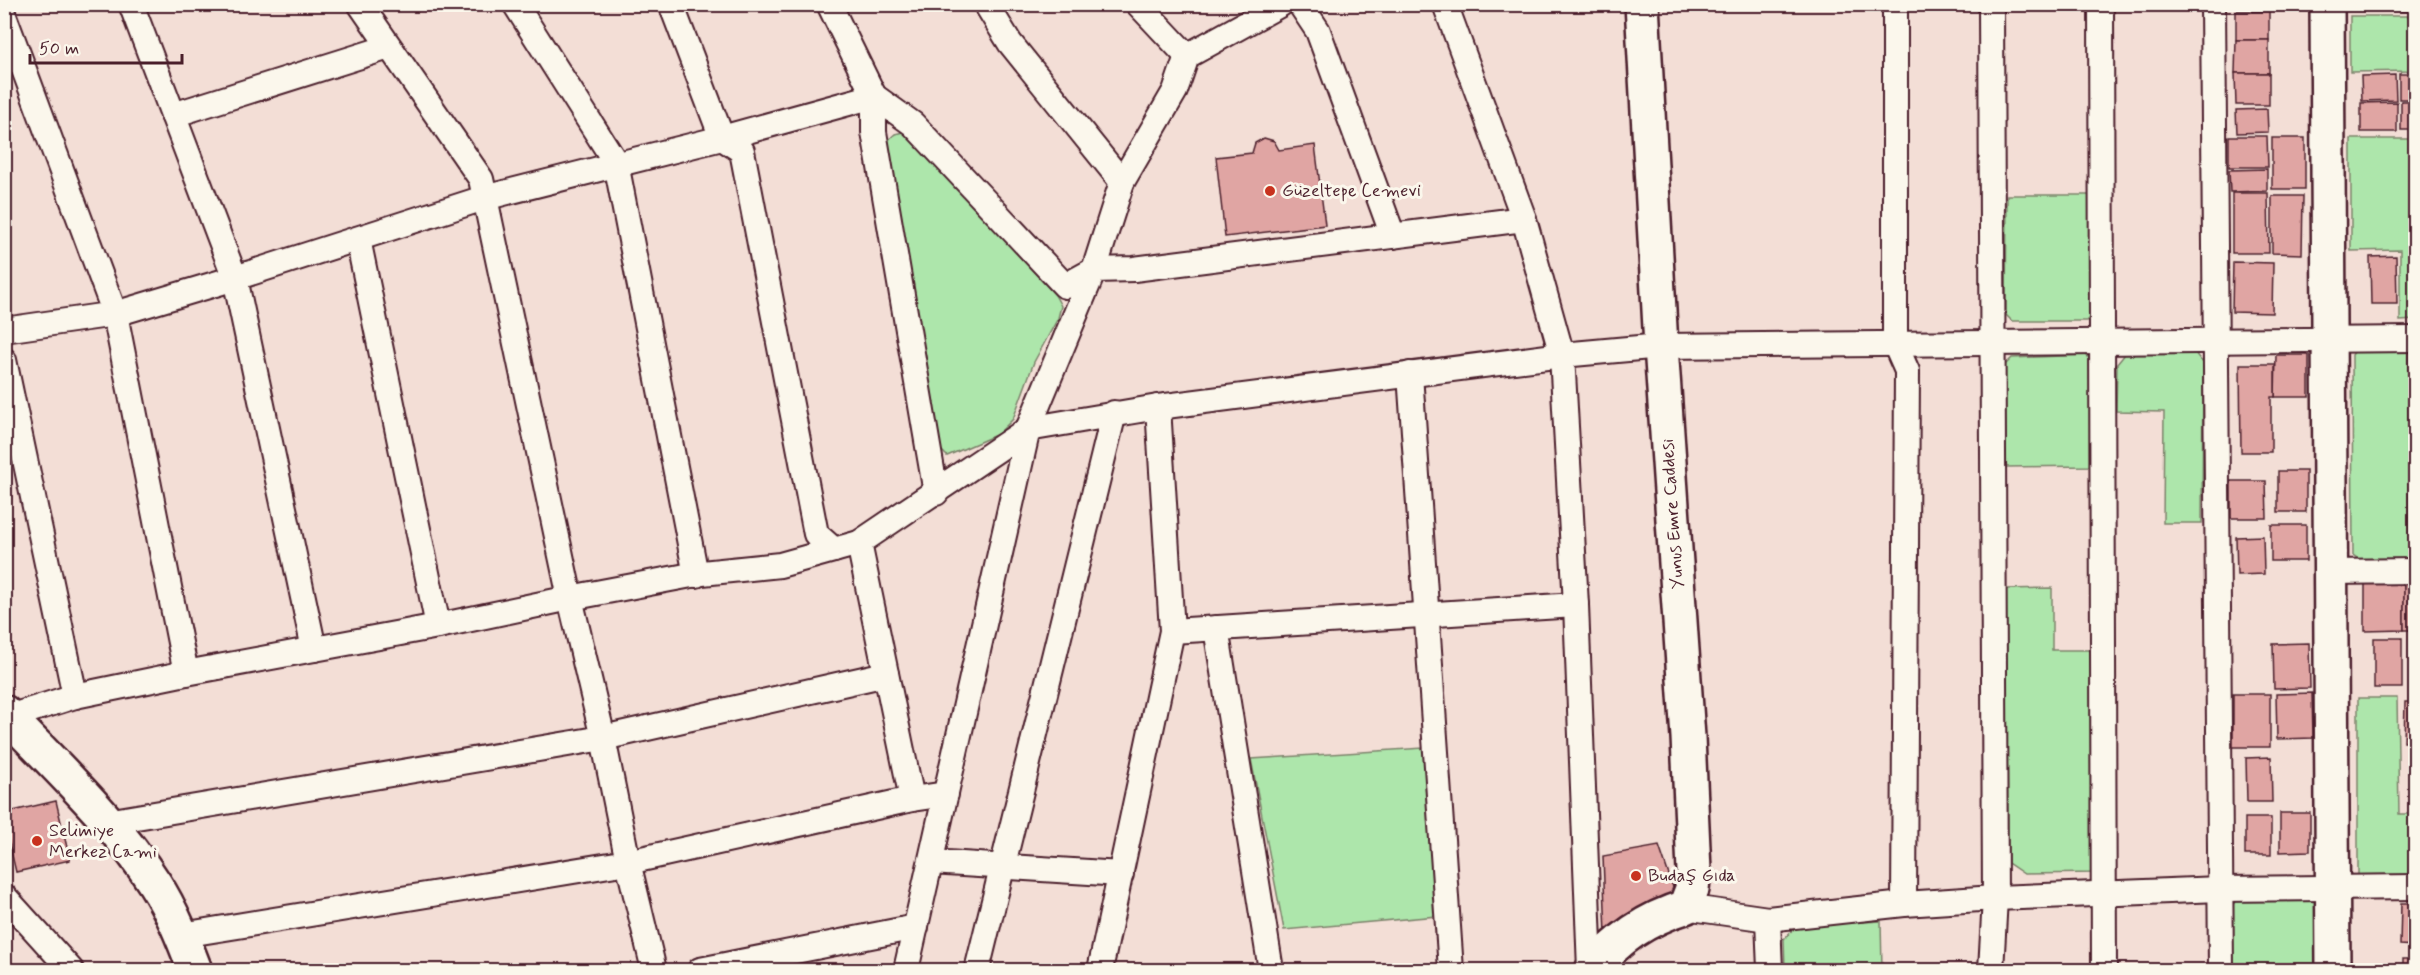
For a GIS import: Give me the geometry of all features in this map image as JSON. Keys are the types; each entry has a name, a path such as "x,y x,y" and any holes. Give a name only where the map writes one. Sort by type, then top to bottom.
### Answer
{"street":[{"path":"131,4 235,279 314,649"},
{"path":"360,4 481,179 570,598 654,970"},
{"path":"515,4 616,164 696,575"},
{"path":"671,4 722,138 742,151 816,534 834,550"},
{"path":"829,4 874,96 874,132 936,493"},
{"path":"986,4 1010,43 1122,182"},
{"path":"1138,4 1186,56"},
{"path":"906,970 1028,429 1095,270 1122,182 1175,91 1186,56 1281,4"},
{"path":"1300,4 1318,31 1393,236"},
{"path":"1445,4 1524,219 1562,355 1576,605 1591,970"},
{"name":"Yunus Emre Caddesi","path":"1642,4 1661,346 1693,838 1692,890 1684,906"},
{"path":"1895,4 1895,344 1907,371 1904,904"},
{"path":"1990,970 1995,898 1991,4"},
{"path":"2101,4 2104,970"},
{"path":"2213,4 2221,970"},
{"path":"2327,4 2332,970"},
{"path":"4,16 115,314 186,673"},
{"path":"173,115 389,46"},
{"path":"4,330 115,314 235,279 484,198 722,138 874,96"},
{"path":"874,96 913,124 1065,285 1095,270 1134,269 1524,219"},
{"path":"358,238 438,626"},
{"path":"195,970 182,935 156,885 107,822 7,714 75,696 186,673 438,626 570,598 696,575 780,565 859,543 1028,429 1114,413 1562,355 1661,346 2415,339"},
{"path":"4,360 75,696"},
{"path":"1410,375 1451,970"},
{"path":"1100,970 1172,631 1158,407"},
{"path":"977,970 1114,413"},
{"path":"859,543 912,799"},
{"path":"2330,572 2415,571"},
{"path":"1172,631 1576,605"},
{"path":"1216,628 1271,970"},
{"path":"107,822 603,738 886,675"},
{"path":"182,935 628,862 912,799 946,794"},
{"path":"931,862 1121,874"},
{"path":"1591,970 1606,951 1645,922 1684,906 1768,919 1904,904 1995,898 2220,889 2415,887"},
{"path":"4,896 71,970"},
{"path":"1768,919 1770,970"},
{"path":"700,970 916,927"}],"shaded area":[{"path":"2408,348 2416,348 2415,554 2409,554"}],"green space":[{"path":"2350,16 2415,16 2415,71 2350,72"},
{"path":"903,132 913,139 1055,295 1061,306 1058,318 1034,362 1013,419 998,434 947,456 940,449 885,143 895,134"},
{"path":"2351,139 2415,139 2415,320 2400,321 2400,250 2351,251"},
{"path":"2007,195 2092,195 2094,313 2086,321 2012,321 2006,315"},
{"path":"2357,348 2408,348 2409,560 2360,560 2353,555 2352,355"},
{"path":"2194,352 2203,363 2202,523 2163,523 2164,412 2116,411 2117,364 2126,353"},
{"path":"2086,355 2093,362 2094,466 2006,467 2005,365 2012,358"},
{"path":"2052,588 2052,650 2094,650 2096,873 2024,874 2008,863 2006,589"},
{"path":"2358,698 2397,698 2399,814 2415,814 2415,881 2358,877"},
{"path":"1424,748 1437,916 1284,930 1251,759"},
{"path":"2237,899 2322,899 2322,970 2229,970 2230,909"},
{"path":"1881,921 1882,970 1785,970 1784,939 1796,926"}],"building":[{"path":"2241,4 2268,4 2268,7 2241,6"},
{"path":"2356,4 2392,4 2392,9 2356,10"},
{"path":"2401,4 2416,4 2416,11 2401,11"},
{"path":"2236,11 2269,11 2269,40 2236,40"},
{"path":"2236,40 2269,40 2269,73 2235,73"},
{"path":"2235,73 2269,73 2269,105 2236,105"},
{"path":"2399,74 2416,74 2416,99 2399,99"},
{"path":"2395,75 2396,100 2362,101 2361,76"},
{"path":"2401,101 2416,101 2416,130 2401,130"},
{"path":"2397,102 2397,132 2361,132 2361,103"},
{"path":"2267,109 2268,132 2237,133 2236,110"},
{"path":"2229,136 2267,136 2268,167 2229,167"},
{"name":"Güzeltepe Cemevi","path":"1264,138 1274,141 1279,150 1315,145 1325,225 1225,237 1216,157 1252,153 1255,143"},
{"path":"2272,138 2305,138 2305,189 2272,189"},
{"path":"2267,169 2267,191 2230,192 2229,170"},
{"path":"2232,193 2268,193 2269,253 2232,253"},
{"path":"2272,196 2303,196 2302,254 2272,253"},
{"path":"2396,256 2397,304 2371,304 2370,257"},
{"path":"2233,262 2273,263 2272,313 2232,312"},
{"path":"2276,355 2309,355 2309,397 2275,397"},
{"path":"2240,364 2275,364 2275,397 2271,397 2271,452 2241,452"},
{"path":"2278,471 2306,471 2306,512 2278,512"},
{"path":"2231,481 2266,481 2267,518 2231,518"},
{"path":"2271,525 2306,525 2306,561 2271,561"},
{"path":"2263,536 2264,574 2237,575 2236,537"},
{"path":"2365,579 2404,579 2404,630 2365,631"},
{"path":"2404,579 2416,579 2416,630 2404,630"},
{"path":"2374,638 2402,638 2402,688 2374,688"},
{"path":"2411,642 2416,642 2416,687 2410,687"},
{"path":"2309,643 2310,688 2274,689 2273,644"},
{"path":"2312,693 2313,738 2277,739 2276,694"},
{"path":"2233,694 2270,694 2270,747 2233,747"},
{"path":"2405,702 2416,702 2416,742 2404,742"},
{"path":"2409,755 2416,755 2416,800 2409,800"},
{"path":"2271,757 2272,802 2247,802 2246,758"},
{"name":"Selimiye Merkez Cami","path":"56,801 70,860 16,872 4,813"},
{"path":"2280,813 2310,813 2310,851 2280,852"},
{"path":"2245,818 2271,818 2271,855 2245,855"},
{"name":"Budaş Gıda","path":"1659,846 1676,896 1606,935 1603,856"},
{"path":"2401,903 2416,903 2416,946 2400,945"},
{"path":"2403,959 2416,959 2416,970 2403,970"}],"place":[{"name":"Güzeltepe Cemevi","path":"1270,191"},
{"name":"Selimiye Merkez Cami","path":"37,841"},
{"name":"Budaş Gıda","path":"1636,876"}]}
